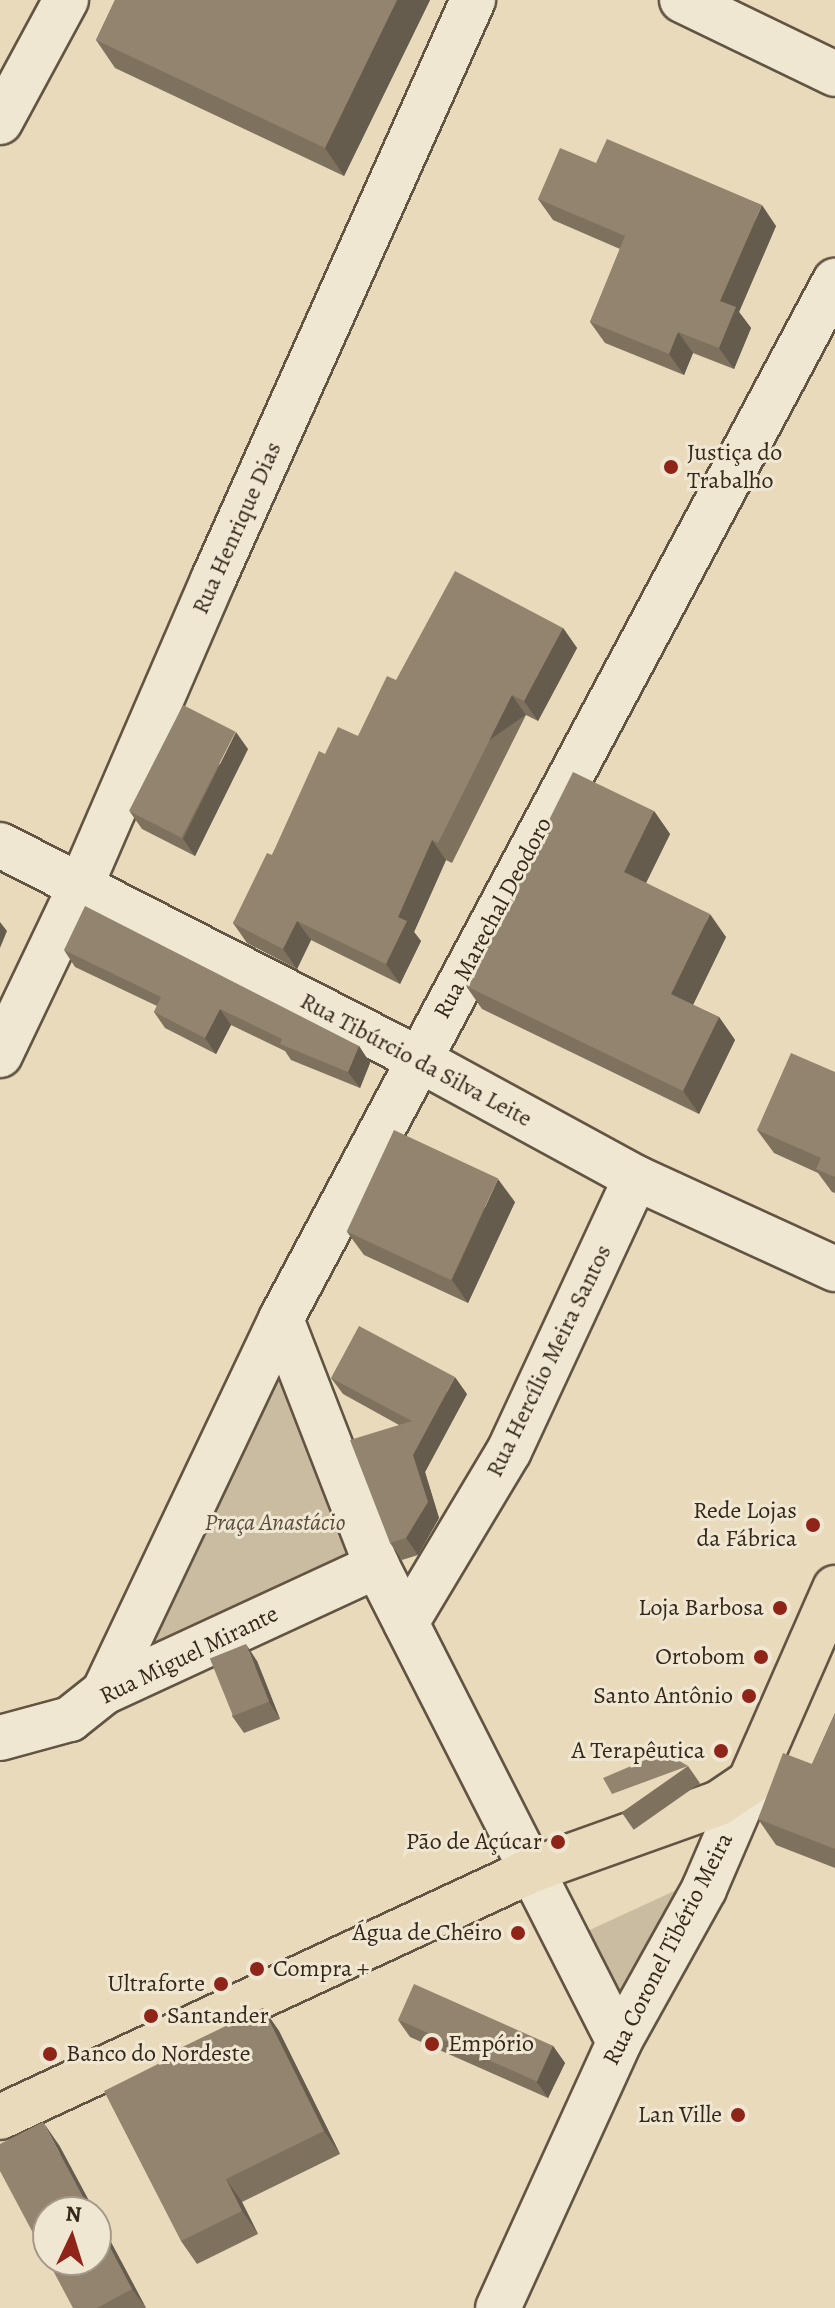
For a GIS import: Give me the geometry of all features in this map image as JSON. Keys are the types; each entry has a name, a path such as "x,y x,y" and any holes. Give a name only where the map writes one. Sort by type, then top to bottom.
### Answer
{"main road":[{"name":"Rua Coronel Tibério Meira","path":"750,1782 835,1588"},
{"path":"0,2117 532,1870 719,1803 750,1782"}],"street":[{"path":"5,101 66,0"},
{"name":"Rua Henrique Dias","path":"0,1055 81,885 213,580 473,0"},
{"path":"682,0 835,74"},
{"name":"Rua Marechal Deodoro","path":"104,1692 281,1319 835,281"},
{"name":"Rua Tibúrcio da Silva Leite","path":"0,845 418,1059 636,1178 835,1269"},
{"name":"Rua Hercílio Meira Santos","path":"406,1623 509,1451 636,1178"},
{"path":"281,1319 377,1566 619,2042"},
{"name":"Rua Miguel Mirante","path":"0,1738 70,1719 104,1692 377,1566"},
{"name":"Rua Coronel Tibério Meira","path":"498,2308 619,2042 704,1889 750,1782"}],"green space":[{"name":"Praça Anastácio","path":"279,1367 362,1556 130,1663"},
{"path":"696,1881 628,2031 581,1934"}],"building":[{"path":"115,0 397,0 325,148 96,40"},
{"path":"607,139 762,205 720,301 736,307 719,348 678,332 669,354 590,322 625,236 538,199 560,148 596,163"},
{"path":"455,571 563,628 524,701 512,695 438,843 432,840 398,917 407,921 386,964 297,921 283,949 233,923 267,853 272,855 319,751 325,754 338,727 358,736 387,676 396,680"},
{"path":"183,705 236,732 182,838 129,811"},
{"path":"573,772 654,811 624,872 710,914 671,994 719,1017 683,1091 466,986"},
{"path":"85,906 359,1046 348,1072 280,1044 282,1039 220,1009 205,1038 154,1012 161,997 64,950"},
{"path":"791,1053 835,1072 835,1177 816,1169 821,1158 757,1130"},
{"path":"394,1130 498,1179 451,1280 347,1232"},
{"path":"359,1326 455,1377 413,1455 428,1502 406,1538 390,1543 350,1440 412,1421 331,1378"},
{"path":"246,1644 269,1701 233,1716 210,1659"},
{"path":"835,1713 835,1849 758,1819 783,1753 812,1764"},
{"path":"664,1752 688,1766 612,1794 603,1778"},
{"path":"414,1984 553,2046 537,2081 398,2020"},
{"path":"263,2008 324,2131 226,2179 242,2211 181,2241 104,2091 170,2058 168,2054"},
{"path":"43,2122 82,2196 32,2196 32,2231 0,2171 0,2144"},
{"path":"112,2251 132,2289 97,2308 73,2308 56,2276 112,2276"}],"place":[{"name":"Justiça do Trabalho","path":"671,467"},
{"name":"Rede Lojas da Fábrica","path":"813,1525"},
{"name":"Loja Barbosa","path":"780,1608"},
{"name":"Ortobom","path":"761,1657"},
{"name":"Santo Antônio","path":"749,1696"},
{"name":"A Terapêutica","path":"721,1751"},
{"name":"Pão de Açúcar","path":"558,1842"},
{"name":"Água de Cheiro","path":"518,1933"},
{"name":"Compra +","path":"257,1969"},
{"name":"Ultraforte","path":"221,1984"},
{"name":"Santander","path":"151,2016"},
{"name":"Empório","path":"432,2044"},
{"name":"Banco do Nordeste","path":"50,2054"},
{"name":"Lan Ville","path":"738,2115"}]}
